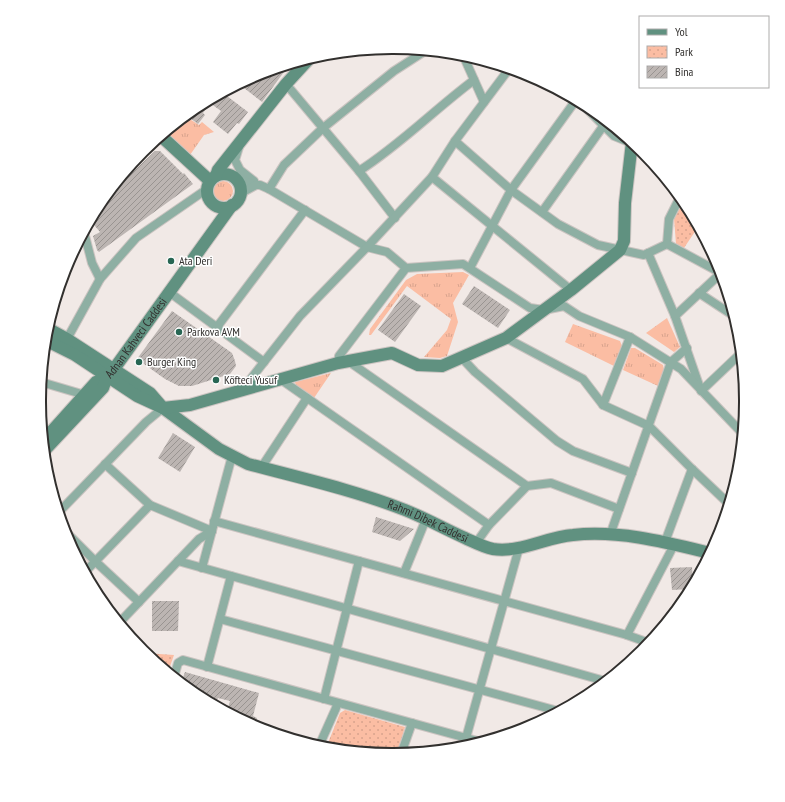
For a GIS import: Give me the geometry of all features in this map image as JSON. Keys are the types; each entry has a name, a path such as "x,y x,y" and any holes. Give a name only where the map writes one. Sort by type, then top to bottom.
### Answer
{"street":[{"path":"268,189 284,165 323,128 394,71 418,55"},
{"path":"467,63 484,102"},
{"path":"258,185 245,191 236,201 227,207 217,206 209,199 211,182 218,170 238,147 286,84 302,66"},
{"path":"242,390 300,316 368,247 432,177 455,141 505,73"},
{"path":"359,171 378,159 448,99 474,80"},
{"path":"286,84 359,171 395,218"},
{"path":"470,268 511,190 572,105"},
{"path":"542,212 603,126"},
{"path":"610,131 618,138"},
{"path":"165,139 211,182"},
{"path":"455,141 511,190 558,224 598,245 644,255 667,244"},
{"path":"236,201 240,187 232,176 238,147"},
{"path":"238,147 235,160 240,170 258,185"},
{"path":"63,508 146,422 163,408 190,405 343,362 392,353 418,365 442,366 506,338 571,290 620,250 624,241 625,203 630,149"},
{"path":"67,339 100,278 136,238 220,174 232,176 268,189 368,247 386,252 406,268 463,264 530,308 544,310 564,306 579,316 630,337 681,369 738,428"},
{"path":"432,177 571,290"},
{"name":"Adnan Kahveci Caddesi","path":"48,433 96,382 110,373 236,201"},
{"path":"667,244 670,219 677,202"},
{"path":"217,206 218,225"},
{"path":"217,327 305,210"},
{"path":"86,240 92,263 100,278"},
{"path":"667,244 713,269"},
{"path":"648,253 675,316 701,391"},
{"path":"406,268 339,356 343,362 528,486"},
{"path":"675,316 716,277"},
{"path":"169,292 264,362"},
{"path":"700,293 727,311"},
{"name":"Rahmi Dibek Caddesi","path":"53,331 67,339 110,373"},
{"path":"603,405 630,337"},
{"path":"506,338 583,379 603,405 649,426 725,500"},
{"name":"Rahmi Dibek Caddesi","path":"51,343 96,368 110,373 150,393 163,408 219,449 248,464 348,490 403,509 476,543 493,549 519,548 572,535 610,535 651,539 704,552"},
{"path":"610,535 671,362 687,348"},
{"path":"461,358 475,372 557,441 573,451 632,473"},
{"path":"701,391 736,358"},
{"path":"49,446 104,388 110,373"},
{"path":"280,380 489,525"},
{"path":"47,384 85,395"},
{"path":"261,468 307,398"},
{"path":"202,568 232,456"},
{"path":"105,464 150,505 212,531"},
{"path":"627,635 670,543 692,469"},
{"path":"476,543 489,525 528,486 551,483 619,509"},
{"path":"89,568 150,505"},
{"path":"404,573 426,519"},
{"path":"214,521 627,635 643,641"},
{"path":"123,618 199,539 212,531"},
{"path":"76,542 139,602"},
{"path":"466,738 519,548"},
{"path":"178,561 599,679"},
{"path":"324,699 359,561"},
{"path":"208,667 231,576"},
{"path":"220,619 550,710"},
{"path":"176,671 178,663 182,660 469,739"},
{"path":"322,740 336,708 337,702"},
{"path":"402,748 412,723"}],"shaded area":[{"path":"81,553 90,561 87,564"}],"green space":[{"path":"191,120 199,125 202,122 214,132 204,135 190,155 170,136"},
{"path":"223,181 230,184 233,191 230,198 223,201 216,198 213,191 216,184"},
{"path":"680,207 695,232 684,248 676,244 674,218"},
{"path":"463,272 469,275 453,303 458,322 447,356 440,358 424,357 447,330 451,319 407,286 371,335 369,335 370,329 406,280 417,274"},
{"path":"667,318 680,347 674,352 646,333"},
{"path":"573,324 620,341 622,346 614,366 565,342"},
{"path":"631,348 635,348 663,365 664,370 658,386 623,370"},
{"path":"331,373 314,398 296,386 295,382"},
{"path":"155,654 174,655 170,667"},
{"path":"345,710 405,727 399,748 370,747 329,742 340,713"}],"building":[{"path":"284,72 262,102 244,88 260,81"},
{"path":"227,96 248,112 239,124 237,123 228,134 213,122 221,111 213,105"},
{"path":"205,110 203,113 205,115 198,124 192,119"},
{"path":"155,151 160,151 183,174 184,173 193,184 99,252 93,236 100,232 94,225 104,208 133,172"},
{"path":"474,286 510,310 498,328 462,304"},
{"path":"404,294 421,306 395,342 378,330"},
{"name":"Parkova AVM","path":"172,311 232,353 236,366 230,374 192,386 179,386 165,379 137,359"},
{"path":"173,433 195,447 180,472 158,458"},
{"path":"376,517 414,529 400,541 372,532"},
{"path":"692,567 692,575 684,589 672,590 670,568"},
{"path":"152,601 179,601 178,631 152,631"},
{"path":"185,672 259,693 253,716 257,718 257,720 228,706 230,701 218,698 217,700 183,677"}],"place":[{"name":"Ata Deri","path":"171,261"},
{"name":"Parkova AVM","path":"179,332"},
{"name":"Burger King","path":"139,362"},
{"name":"Köfteci Yusuf","path":"216,380"}]}
